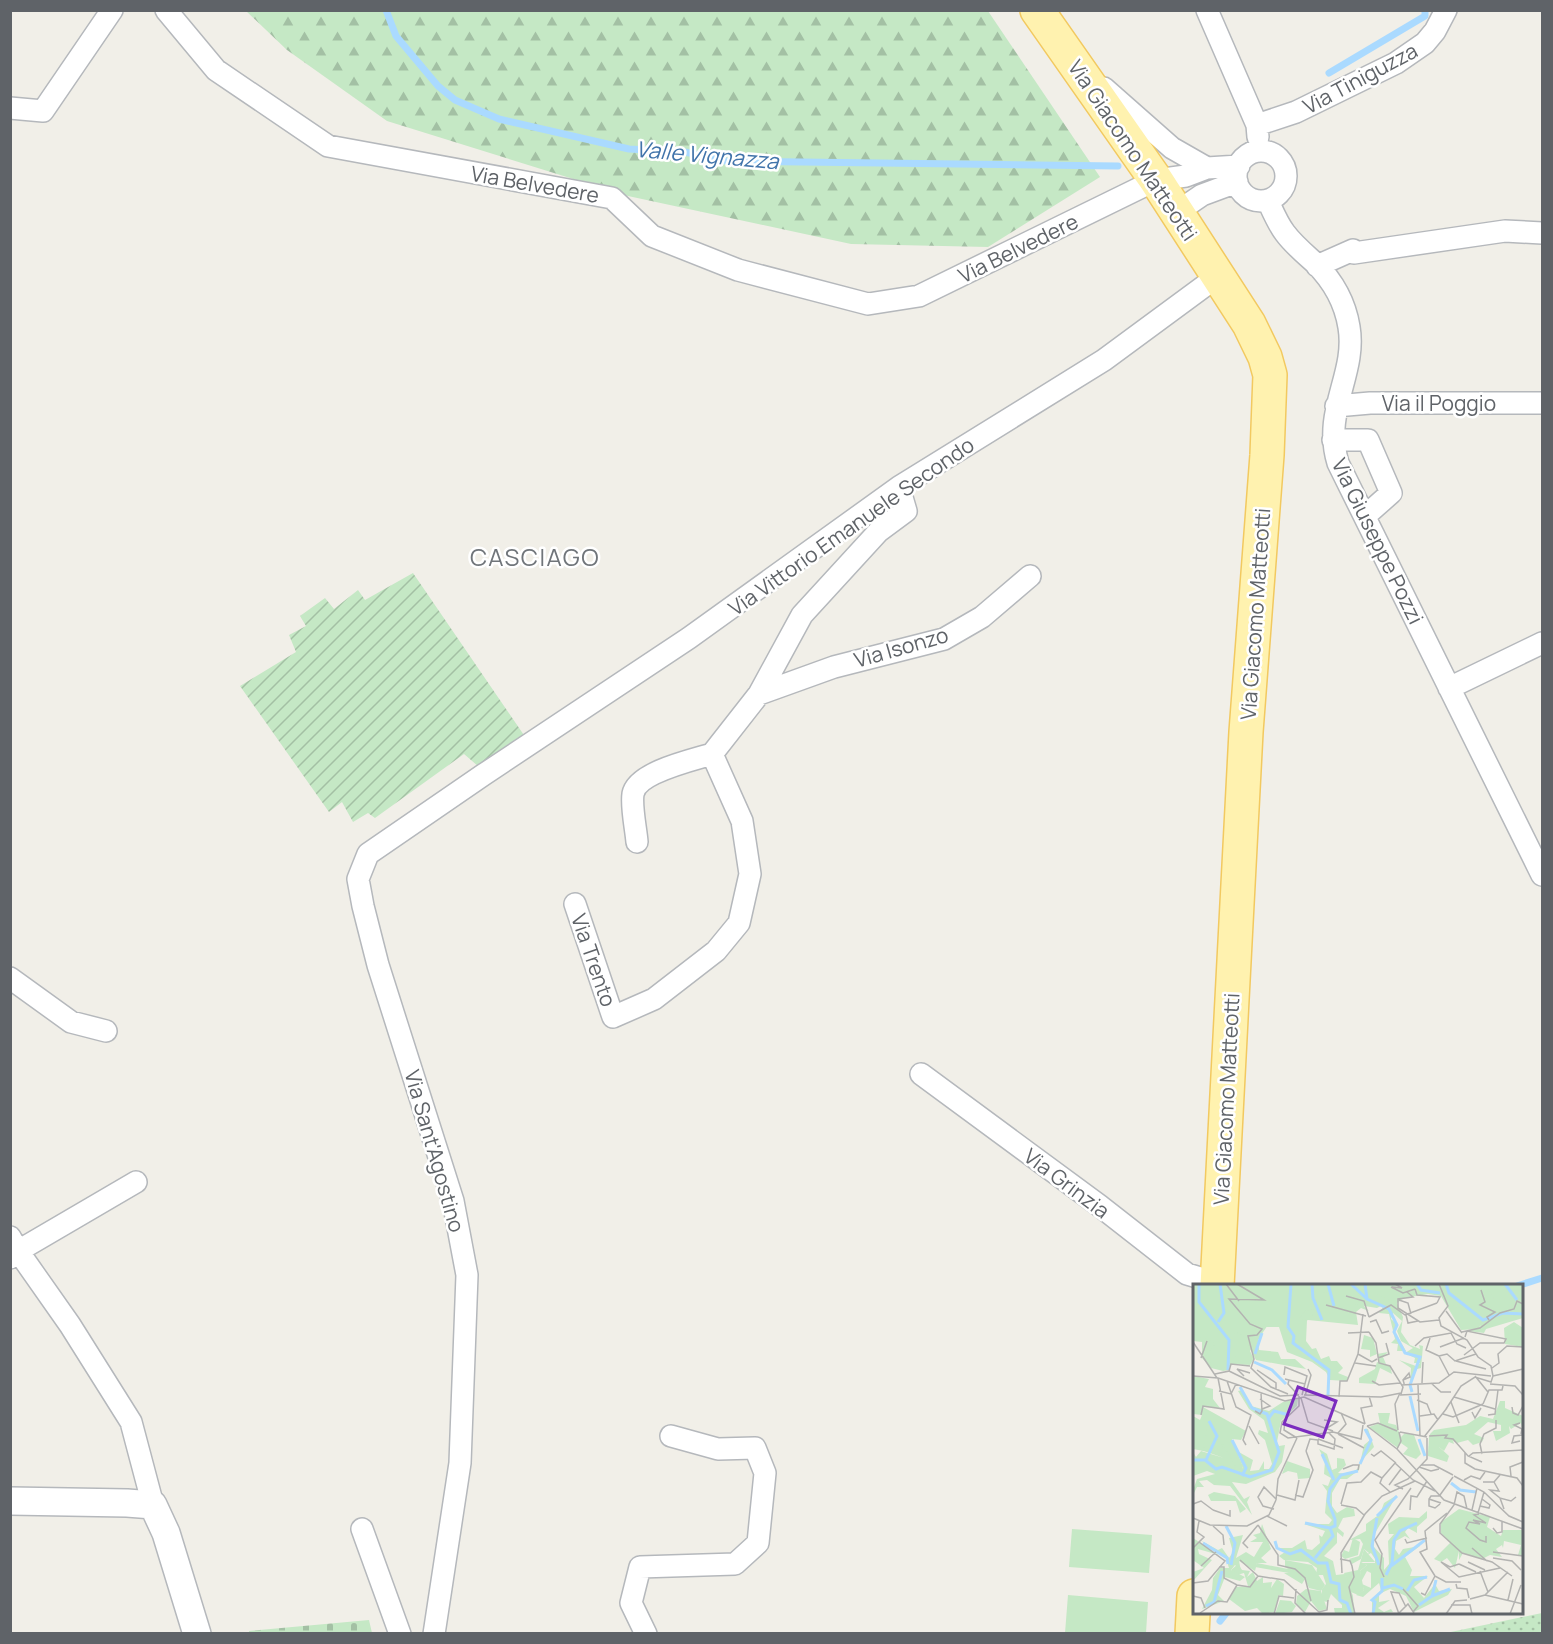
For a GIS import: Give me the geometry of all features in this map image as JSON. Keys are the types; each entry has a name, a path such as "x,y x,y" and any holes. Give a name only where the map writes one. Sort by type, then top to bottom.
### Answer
{"main road":[{"name":"Via Giacomo Matteotti","path":"1037,10 1156,180 1249,324 1265,357 1270,375 1271,390 1247,713 1217,1284"},
{"path":"1192,1634 1193,1614"}],"street":[{"path":"10,108 43,111 112,10"},
{"name":"Via Belvedere","path":"166,10 216,70 328,146 612,198 652,236 738,270 868,304 919,296 1156,180 1186,176 1207,168 1238,174"},
{"path":"1207,10 1257,125 1259,151"},
{"name":"Via Tiniguzza","path":"1257,125 1296,112 1396,63 1425,43 1435,31 1446,10"},
{"path":"1059,43 1111,94 1172,148 1207,168"},
{"path":"1177,212 1238,174 1250,154 1259,151 1275,155 1285,168 1287,176 1282,192 1268,201 1260,202 1245,196 1240,190 1238,174"},
{"name":"Via Giuseppe Pozzi","path":"1268,201 1286,235 1317,266 1338,292 1343,304 1349,329 1349,356 1336,406 1333,440 1338,463 1542,875"},
{"path":"1317,266 1353,250 1354,253 1505,231 1542,233"},
{"name":"Via Vittorio Emanuele Secondo","path":"396,834 689,638 899,488 1104,360 1218,276"},
{"name":"Via il Poggio","path":"1336,406 1370,403 1542,403"},
{"path":"1333,440 1368,440 1391,493 1365,516"},
{"path":"637,842 633,793 639,784 653,774 712,754 759,694 802,615 879,531 906,512 899,488"},
{"name":"Via Isonzo","path":"759,694 834,667 944,639 982,617 1030,576"},
{"path":"1449,688 1542,643"},
{"name":"Via Trento","path":"575,904 613,1017 654,999 716,951 739,923 750,874 742,820 712,754"},
{"name":"Via Sant'Agostino","path":"396,834 368,854 358,879 378,965 453,1202 466,1275 460,1463 434,1634"},
{"path":"10,978 71,1022 106,1031"},
{"name":"Via Grinzia","path":"921,1074 1100,1206 1187,1274 1217,1284"},
{"path":"136,1182 13,1249 70,1325 131,1422 153,1505 166,1533 197,1634"},
{"path":"646,1634 631,1602 640,1567 735,1564 758,1543 761,1524 765,1473 755,1448 718,1449 671,1436"},
{"path":"10,1501 153,1505"},
{"path":"362,1529 400,1634"}],"green space":[{"path":"246,11 988,11 1100,177 988,247 851,244 628,196 387,121 287,50"},
{"path":"413,573 530,744 486,773 464,754 375,818 368,813 353,822 342,802 329,812 240,686 296,652 289,635 306,626 300,616 325,598 334,609 358,590 365,600"},
{"path":"1072,1529 1152,1535 1149,1573 1069,1567"},
{"path":"1068,1595 1148,1602 1146,1633 1065,1633"},
{"path":"1542,1613 1542,1633 1446,1633"},
{"path":"369,1620 372,1633 249,1633 249,1631"}],"waterway":[{"name":"Valle Vignazza","path":"386,10 396,36 438,86 455,100 499,119 629,149 685,152 725,161 1118,166"},
{"path":"1329,73 1425,16 1425,10"},
{"path":"1523,1284 1542,1278"},
{"path":"1220,1621 1225,1614"}],"district":[{"name":"CASCIAGO","path":"535,556"}]}
